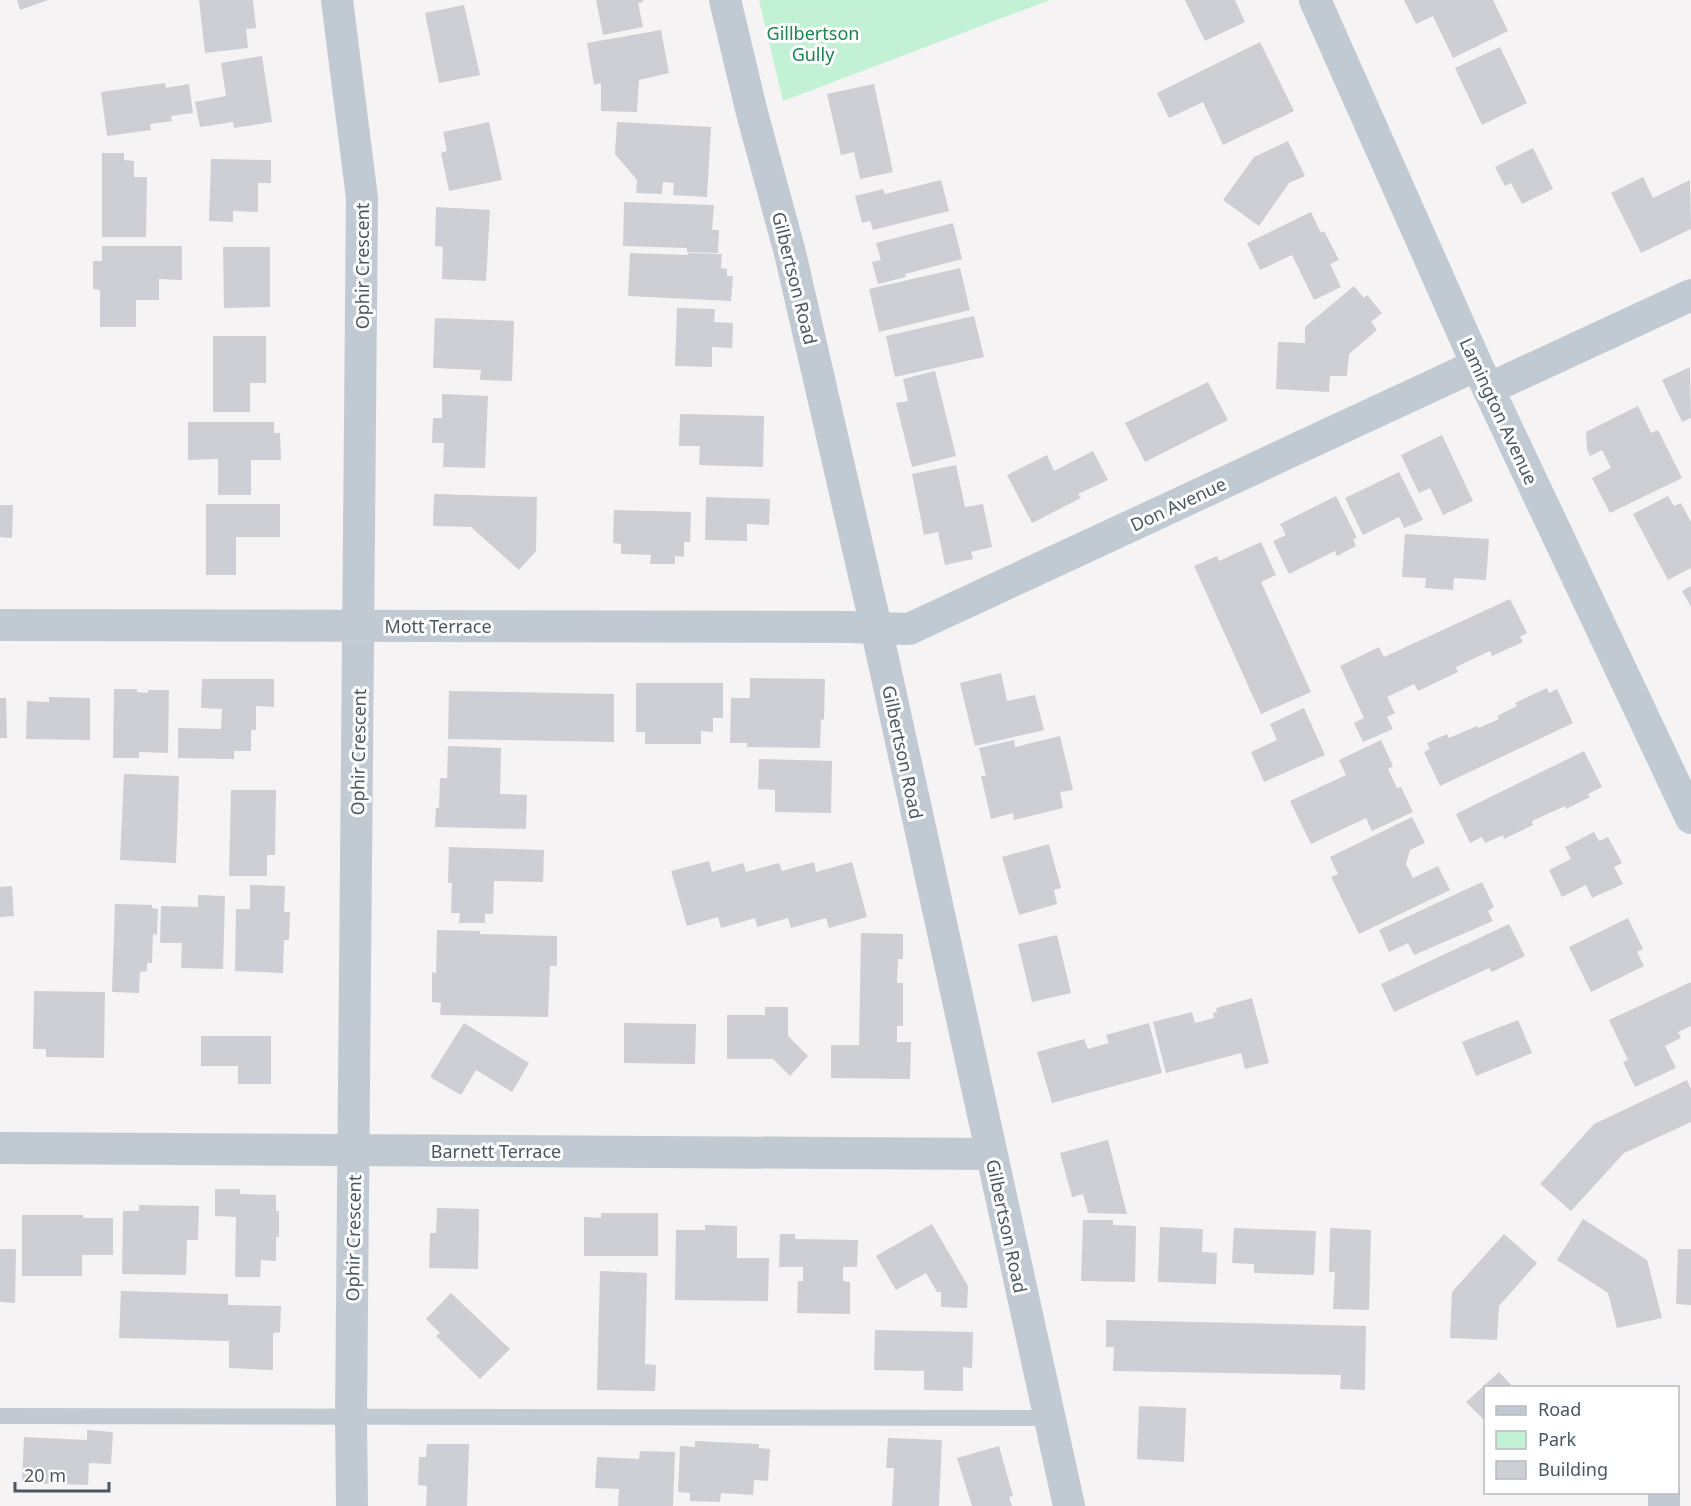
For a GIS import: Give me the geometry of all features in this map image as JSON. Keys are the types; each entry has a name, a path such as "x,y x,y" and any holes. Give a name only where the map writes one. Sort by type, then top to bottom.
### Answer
{"street":[{"name":"Ophir Crescent","path":"338,0 362,198 352,1506"},
{"name":"Gilbertson Road","path":"724,0 790,253 876,627 1069,1506"},
{"name":"Lamington Avenue","path":"1315,0 1482,377 1691,818"},
{"name":"Don Avenue","path":"876,627 909,629 1482,377 1691,295"},
{"name":"Mott Terrace","path":"0,625 876,627"},
{"name":"Barnett Terrace","path":"0,1148 991,1154"}],"lane":[{"path":"0,1416 1049,1418"}],"green space":[{"name":"Gillbertson Gully","path":"759,0 1050,0 783,101"}],"building":[{"path":"17,0 48,0 20,10"},
{"path":"199,0 253,0 256,28 246,29 248,48 205,53"},
{"path":"596,0 643,0 638,3 643,27 603,35"},
{"path":"1185,0 1235,0 1245,22 1205,41"},
{"path":"1404,0 1493,0 1508,31 1453,58 1433,16 1416,24"},
{"path":"464,5 480,75 439,83 425,13"},
{"path":"661,30 669,73 639,80 637,112 601,111 601,83 594,85 587,43"},
{"path":"1260,42 1294,111 1223,145 1203,102 1169,118 1157,93"},
{"path":"1500,47 1527,103 1482,125 1455,68"},
{"path":"262,56 272,122 234,128 233,122 200,127 195,102 226,96 221,63"},
{"path":"165,83 166,88 189,84 193,113 171,116 172,121 150,124 151,130 107,136 101,92"},
{"path":"874,84 893,172 860,179 854,152 841,155 827,94"},
{"path":"489,122 502,180 449,191 441,153 447,151 443,132"},
{"path":"617,122 711,127 707,197 673,195 674,183 663,182 662,194 636,193 637,180 615,154"},
{"path":"1288,141 1305,176 1289,183 1259,226 1223,200 1254,157"},
{"path":"1533,148 1553,189 1522,204 1511,183 1505,186 1495,167"},
{"path":"102,153 124,153 124,160 134,161 134,177 147,177 146,237 102,237"},
{"path":"211,159 271,160 271,183 258,183 258,212 233,211 233,222 209,221"},
{"path":"1643,177 1653,198 1690,180 1691,229 1641,253 1611,193"},
{"path":"941,180 949,211 873,230 870,221 862,223 855,196 883,189 885,194"},
{"path":"624,202 714,205 712,230 719,230 718,253 687,252 687,248 623,246"},
{"path":"436,207 490,210 486,281 442,279 443,247 435,246"},
{"path":"1311,212 1321,233 1324,231 1339,260 1330,264 1341,287 1314,300 1292,255 1260,270 1247,243"},
{"path":"953,223 962,259 905,274 906,277 878,284 872,262 881,260 876,243"},
{"path":"102,246 182,246 182,280 159,279 159,300 136,300 136,327 100,327 100,290 93,289 93,261 102,261"},
{"path":"223,247 270,247 270,307 224,308"},
{"path":"630,253 722,254 721,268 727,269 727,276 733,276 731,301 628,296"},
{"path":"960,268 970,310 879,332 869,289"},
{"path":"1354,286 1364,298 1367,295 1382,313 1371,322 1377,330 1349,354 1347,376 1330,376 1329,392 1276,389 1278,342 1305,343 1305,327"},
{"path":"677,308 715,309 714,322 733,323 732,348 712,347 712,367 675,366"},
{"path":"974,316 984,357 895,377 886,336"},
{"path":"435,318 514,321 512,381 480,380 481,370 433,368"},
{"path":"213,336 266,336 266,383 250,383 250,412 213,412"},
{"path":"1690,367 1691,418 1682,422 1662,380"},
{"path":"935,371 956,456 912,467 896,403 908,401 903,379"},
{"path":"1208,382 1228,420 1145,462 1125,423"},
{"path":"442,394 488,396 485,468 443,467 444,443 432,443 433,418 442,418"},
{"path":"1638,406 1651,433 1658,430 1682,478 1610,513 1592,478 1611,468 1602,450 1590,456 1587,449 1586,432"},
{"path":"680,414 764,416 763,467 699,465 700,446 679,446"},
{"path":"188,422 274,422 274,433 280,433 281,460 251,460 251,495 218,495 218,459 188,460"},
{"path":"1442,435 1473,501 1443,515 1430,488 1419,493 1401,455"},
{"path":"1093,451 1108,480 1078,494 1081,498 1032,523 1007,475 1047,455 1054,471"},
{"path":"956,465 965,507 983,504 992,547 971,552 973,559 945,565 938,532 924,535 912,474"},
{"path":"1399,472 1423,520 1404,528 1399,517 1363,535 1345,498"},
{"path":"434,494 537,497 536,551 519,570 471,527 433,526"},
{"path":"1336,496 1357,538 1353,539 1356,546 1337,556 1335,551 1289,574 1273,541 1286,535 1280,524"},
{"path":"1668,496 1674,506 1681,503 1691,522 1691,568 1668,580 1633,514"},
{"path":"706,497 770,499 769,525 747,524 747,541 705,540"},
{"path":"206,504 280,504 280,537 236,537 236,575 206,575"},
{"path":"0,505 13,505 12,538 0,537"},
{"path":"614,510 691,512 690,542 684,542 684,557 675,556 675,564 650,564 651,555 621,554 621,544 613,543"},
{"path":"1405,534 1489,539 1486,580 1454,578 1453,590 1425,588 1426,578 1402,577"},
{"path":"1261,542 1276,575 1261,582 1311,692 1261,714 1194,566 1217,556 1219,561"},
{"path":"1691,586 1691,607 1682,591"},
{"path":"1510,599 1527,633 1520,637 1523,642 1492,656 1490,651 1456,667 1458,672 1418,691 1414,684 1387,697 1395,713 1387,717 1393,729 1363,742 1354,723 1364,718 1340,666 1379,647 1384,657"},
{"path":"1001,673 1007,701 1035,695 1044,730 975,746 960,683"},
{"path":"750,678 825,679 824,720 821,719 820,748 747,747 747,743 730,743 731,698 750,698"},
{"path":"202,679 274,679 274,707 256,706 256,730 251,730 251,751 234,751 234,759 178,758 178,728 221,729 222,709 201,708"},
{"path":"636,683 723,683 723,718 713,718 713,732 701,731 701,744 645,744 645,732 636,732"},
{"path":"1547,688 1549,693 1557,689 1573,723 1440,786 1424,752 1430,749 1427,743 1447,734 1449,738 1477,726 1479,728 1499,719 1497,716 1517,706 1515,703"},
{"path":"114,689 137,689 137,692 148,693 148,690 169,690 168,753 139,752 139,758 113,758"},
{"path":"449,691 614,694 614,742 448,739"},
{"path":"49,697 90,698 90,740 26,739 27,701 49,702"},
{"path":"0,698 6,698 7,738 0,738"},
{"path":"1304,708 1325,755 1264,782 1251,752 1277,740 1270,724"},
{"path":"1060,736 1073,790 1060,792 1063,808 1014,820 1013,813 991,819 981,776 986,776 979,748 1014,740 1015,747"},
{"path":"1381,740 1393,766 1388,769 1397,788 1401,787 1413,812 1372,831 1366,818 1311,844 1290,801 1346,775 1339,760"},
{"path":"448,746 501,748 500,794 527,795 526,829 435,827 436,808 439,808 440,778 447,778"},
{"path":"1584,751 1602,787 1588,794 1590,797 1566,809 1565,806 1532,821 1533,825 1504,839 1503,835 1485,843 1482,837 1470,843 1456,814"},
{"path":"759,759 832,761 831,813 775,812 775,790 758,789"},
{"path":"124,774 179,776 176,863 120,860"},
{"path":"231,790 276,790 275,855 267,855 267,876 229,876"},
{"path":"1412,817 1425,843 1410,850 1406,864 1413,878 1438,866 1450,890 1359,934 1331,877 1338,874 1330,857"},
{"path":"1594,832 1599,841 1608,837 1622,863 1614,867 1623,884 1592,898 1586,885 1562,897 1549,870 1571,859 1565,847"},
{"path":"1049,844 1061,888 1054,890 1057,904 1019,915 1002,857"},
{"path":"449,847 544,850 543,882 494,881 493,914 485,914 485,923 459,923 460,913 451,913 452,883 448,883"},
{"path":"709,861 712,872 743,863 746,872 779,863 782,871 814,862 816,872 852,862 867,917 829,928 826,918 791,928 788,918 757,927 755,918 721,928 718,917 687,926 671,871"},
{"path":"1482,882 1494,907 1488,911 1493,921 1414,955 1408,943 1389,952 1379,930"},
{"path":"250,885 285,886 284,912 290,912 289,940 284,940 283,973 235,971 236,909 250,909"},
{"path":"12,886 14,916 0,917 0,887"},
{"path":"198,895 225,896 223,969 181,968 182,943 160,943 161,906 198,907"},
{"path":"115,904 152,905 152,908 158,909 157,935 153,934 152,963 147,963 147,971 140,972 139,993 112,992"},
{"path":"1628,918 1643,949 1637,952 1644,966 1591,992 1569,947"},
{"path":"1509,924 1525,956 1492,972 1489,968 1394,1012 1381,984"},
{"path":"437,930 480,931 480,934 557,936 557,966 550,966 548,1017 440,1015 441,1003 432,1002 432,972 436,973"},
{"path":"861,933 903,934 903,959 898,959 897,983 903,983 903,1026 897,1026 897,1042 911,1042 910,1079 831,1078 831,1045 859,1045"},
{"path":"1057,935 1071,993 1032,1002 1018,944"},
{"path":"1691,982 1691,1026 1678,1032 1681,1038 1665,1046 1676,1068 1635,1087 1623,1062 1628,1060 1609,1020"},
{"path":"34,991 105,992 104,1058 46,1057 46,1049 33,1049"},
{"path":"1252,998 1269,1063 1245,1069 1241,1053 1166,1073 1153,1022 1192,1012 1195,1023 1214,1018 1213,1013 1217,1012 1216,1008"},
{"path":"765,1007 788,1007 788,1036 808,1056 790,1076 773,1059 727,1059 727,1015 765,1015"},
{"path":"1518,1020 1532,1053 1476,1076 1462,1042"},
{"path":"464,1023 529,1063 512,1092 476,1070 461,1095 430,1077"},
{"path":"624,1023 696,1024 695,1064 624,1063"},
{"path":"1149,1023 1162,1073 1052,1103 1037,1052 1084,1039 1088,1049 1109,1043 1106,1035"},
{"path":"201,1036 271,1036 271,1084 238,1084 238,1066 201,1066"},
{"path":"1687,1080 1691,1089 1691,1122 1624,1153 1571,1211 1540,1184 1594,1124"},
{"path":"1108,1140 1127,1214 1088,1213 1083,1194 1072,1197 1060,1153"},
{"path":"215,1189 240,1189 240,1194 276,1195 276,1211 279,1211 279,1237 276,1237 276,1261 261,1260 260,1277 235,1277 236,1217 215,1216"},
{"path":"139,1205 199,1206 198,1240 187,1240 186,1275 122,1274 123,1211 139,1211"},
{"path":"437,1208 479,1209 478,1269 429,1268 430,1233 436,1233"},
{"path":"601,1213 658,1213 658,1256 584,1256 584,1217 601,1218"},
{"path":"22,1215 83,1215 83,1218 113,1218 113,1255 82,1255 82,1276 22,1276"},
{"path":"1583,1219 1647,1260 1662,1318 1617,1328 1608,1293 1557,1260"},
{"path":"1083,1220 1113,1220 1113,1225 1136,1226 1135,1282 1081,1281"},
{"path":"932,1224 968,1286 967,1308 941,1307 941,1292 937,1292 926,1273 896,1290 876,1256"},
{"path":"705,1225 737,1226 737,1258 769,1258 768,1301 675,1300 676,1230 705,1230"},
{"path":"1160,1227 1203,1229 1202,1252 1217,1253 1216,1284 1158,1282"},
{"path":"1234,1228 1316,1231 1314,1275 1254,1273 1254,1264 1232,1263"},
{"path":"1330,1228 1371,1230 1369,1310 1333,1309 1335,1272 1329,1272"},
{"path":"780,1234 795,1234 795,1239 858,1240 857,1267 843,1267 843,1281 850,1282 850,1314 797,1313 798,1281 803,1281 803,1267 779,1267"},
{"path":"1504,1234 1537,1263 1499,1306 1497,1340 1450,1338 1452,1292"},
{"path":"0,1249 16,1249 15,1303 0,1302"},
{"path":"1678,1249 1691,1249 1691,1305 1676,1304"},
{"path":"600,1271 647,1273 645,1364 656,1365 655,1391 597,1390"},
{"path":"121,1291 228,1294 228,1305 281,1306 280,1332 273,1333 273,1370 229,1368 229,1341 119,1338"},
{"path":"451,1293 510,1349 480,1379 436,1336 440,1333 426,1319"},
{"path":"1106,1320 1366,1326 1365,1390 1340,1389 1341,1375 1113,1371 1114,1347 1106,1347"},
{"path":"875,1330 973,1332 972,1368 963,1367 963,1391 924,1390 924,1371 874,1370"},
{"path":"1499,1372 1512,1386 1484,1386 1484,1420 1466,1402"},
{"path":"1139,1406 1186,1408 1184,1462 1137,1459"},
{"path":"87,1430 113,1432 111,1464 89,1463 88,1485 22,1483 24,1437 87,1440"},
{"path":"888,1438 942,1440 939,1506 892,1506 894,1468 886,1468"},
{"path":"695,1441 759,1444 759,1448 770,1449 768,1481 754,1480 753,1495 721,1493 720,1502 690,1501 690,1493 678,1492 680,1446 695,1447"},
{"path":"427,1444 469,1444 467,1506 426,1506 427,1486 418,1485 419,1457 426,1457"},
{"path":"999,1446 1013,1496 1009,1497 1012,1506 972,1506 957,1458"},
{"path":"640,1451 675,1452 673,1506 618,1506 619,1489 595,1488 597,1457 639,1459"}]}
